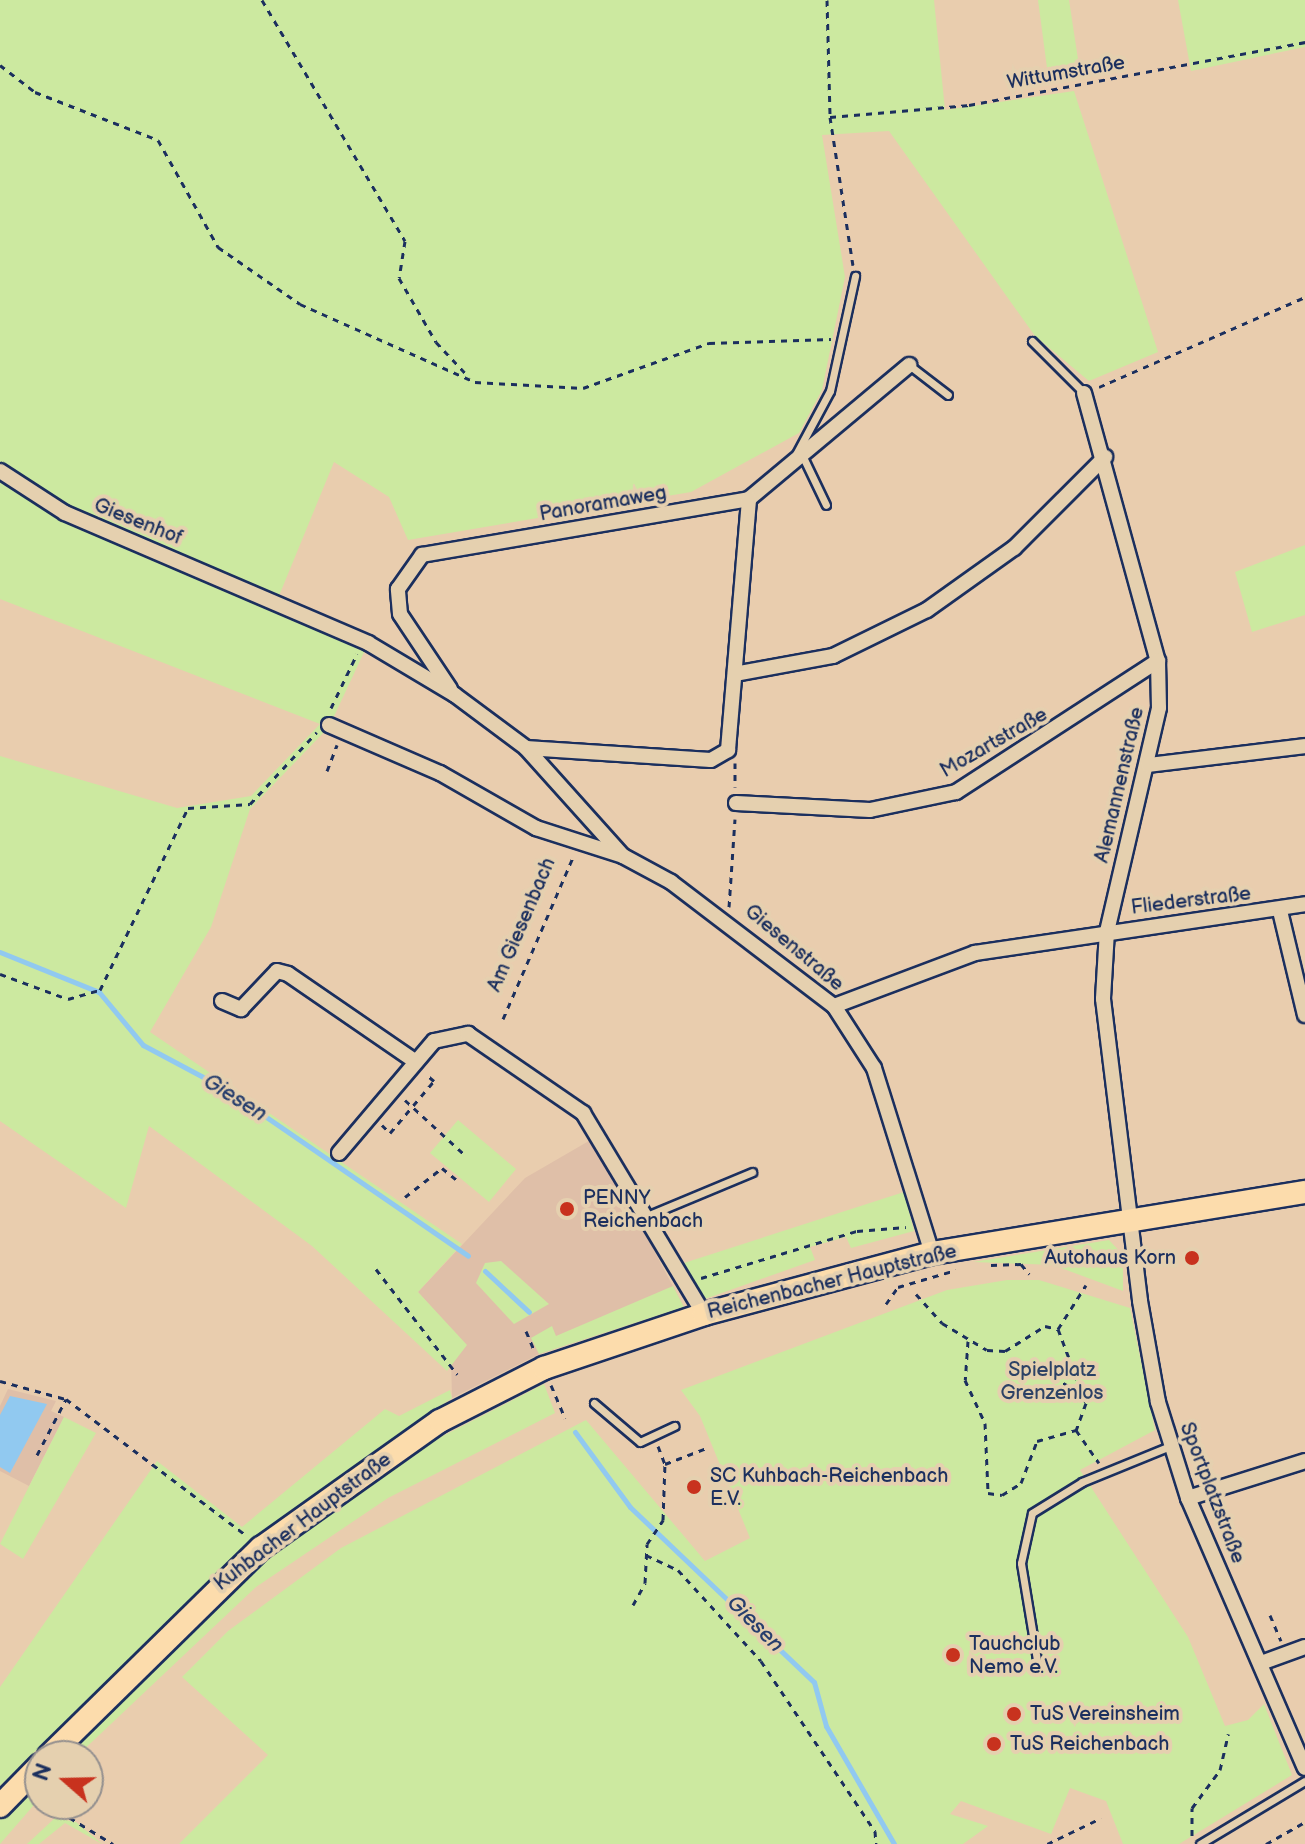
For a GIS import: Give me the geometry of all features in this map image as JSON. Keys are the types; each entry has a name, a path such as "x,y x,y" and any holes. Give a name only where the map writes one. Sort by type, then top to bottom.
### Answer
{"main road":[{"name":"Reichenbacher Hauptstraße","path":"467,1406 555,1363 704,1314 932,1253 1305,1192"},
{"name":"Kuhbacher Hauptstraße","path":"65,1740 261,1548 467,1406"},
{"path":"0,1806 24,1781"}],"street":[{"name":"Panoramaweg","path":"455,695 400,614 398,589 422,555 749,499 909,365"},
{"name":"Alemannenstraße","path":"1084,393 1105,457 1158,661 1159,708 1107,931 1103,999 1129,1219"},
{"path":"740,673 833,656 927,610 1014,548 1105,457"},
{"name":"Giesenhof","path":"0,471 65,513 267,596"},
{"path":"526,748 711,760 728,750 740,673 749,499"},
{"name":"Giesenstraße","path":"267,596 363,641 455,695 526,748 623,856 728,919 834,1006 874,1068 932,1253"},
{"name":"Mozartstraße","path":"736,803 870,810 956,792 1158,661"},
{"name":"Giesenstraße","path":"336,728 578,847 623,856"},
{"path":"1148,765 1305,746"},
{"name":"Fliederstraße","path":"834,1006 975,953 1107,931 1280,911 1305,904"},
{"name":"Fliederstraße","path":"1280,911 1305,1015"},
{"path":"222,1001 241,1009 277,971 288,974 415,1063"},
{"path":"339,1153 415,1063 452,1033 503,1055 583,1113 704,1314"},
{"name":"Sportplatzstraße","path":"1129,1219 1170,1446 1188,1498 1305,1768"},
{"path":"1188,1498 1305,1461"},
{"path":"1261,1663 1305,1647"}],"lane":[{"path":"826,505 798,460 830,391 855,276"},
{"name":"Alemannenstraße","path":"1032,341 1084,393"},
{"path":"909,365 948,395"},
{"path":"647,1216 752,1172"},
{"path":"594,1403 628,1438 654,1437 675,1426"},
{"path":"1037,1660 1022,1535 1032,1513 1052,1498 1170,1446"},
{"path":"1197,1844 1305,1781"}],"path":[{"path":"262,0 405,241 399,278 436,342 475,382"},
{"path":"827,0 830,117 855,276"},
{"name":"Wittumstraße","path":"830,117 969,105 1305,42"},
{"path":"0,65 35,92 158,140 218,247 300,304 352,323 475,382 583,388 709,343 843,339"},
{"path":"1084,393 1305,297"},
{"path":"0,974 68,999 97,991 188,808 250,804 325,723 363,641"},
{"path":"327,771 336,728"},
{"path":"728,750 736,803 728,919"},
{"name":"Am Giesenbach","path":"503,1019 578,847"},
{"path":"371,1115 390,1133 413,1106 434,1081 415,1063"},
{"path":"392,1090 464,1154"},
{"path":"405,1197 442,1168 459,1182"},
{"path":"686,1283 857,1231 924,1226"},
{"path":"981,1266 1021,1264 1029,1274"},
{"path":"886,1304 898,1287 968,1267"},
{"path":"376,1269 457,1374"},
{"path":"1058,1329 1086,1285"},
{"path":"916,1294 969,1341 1005,1351 1045,1326 1058,1329"},
{"path":"1058,1329 1084,1395 1076,1430"},
{"path":"969,1341 965,1380 985,1423 988,1493 1002,1495 1021,1483 1037,1441 1076,1430"},
{"path":"1053,1377 1084,1395"},
{"path":"0,1381 66,1399 140,1448 261,1548"},
{"path":"37,1455 66,1399"},
{"path":"1076,1430 1108,1472"},
{"path":"633,1605 645,1583 646,1555 652,1534 663,1520 665,1464 654,1437"},
{"path":"665,1464 709,1447"},
{"path":"646,1555 678,1570 761,1661 875,1831 876,1844"},
{"path":"1270,1615 1286,1654"},
{"path":"1197,1844 1192,1808 1220,1770 1228,1734"},
{"path":"1047,1844 1101,1818"},
{"path":"74,1820 113,1844"},
{"path":"1266,1844 1305,1822"}],"shaded area":[{"path":"594,1138 684,1307 539,1354 452,1398 451,1357 466,1346 418,1292 525,1178"},
{"path":"8,1389 56,1401 51,1411 64,1417 29,1486 0,1471 0,1406"}],"green space":[{"path":"0,0 934,0 945,110 1074,91 1158,352 1089,381 1035,336 889,131 822,135 845,277 822,390 799,433 691,492 408,540 389,497 334,462 274,608 366,648 329,727 250,809 211,927 150,1032 462,1244 418,1292 467,1345 447,1371 312,1246 149,1126 126,1208 0,1121 0,756 177,808 251,796 320,724 0,599"},
{"path":"1038,0 1069,0 1081,79 1049,83"},
{"path":"1178,0 1305,0 1305,47 1191,71"},
{"path":"1305,545 1305,615 1252,632 1235,572"},
{"path":"458,1120 516,1169 489,1202 430,1153"},
{"path":"904,1192 914,1231 851,1248 846,1237 810,1247 815,1260 702,1300 684,1263"},
{"path":"1109,1240 1123,1255 1123,1291 1053,1265 973,1262"},
{"path":"501,1261 549,1304 514,1324 476,1283 485,1263"},
{"name":"Spielplatz Grenzenlos","path":"1007,1280 1039,1280 1130,1308 1155,1430 1080,1470 1188,1637 1225,1726 1248,1720 1264,1704 1292,1775 1179,1844 1123,1844 1106,1801 1070,1788 1051,1834 961,1801 950,1814 988,1826 963,1844 179,1844 268,1755 182,1677 228,1631 341,1548 586,1420 705,1561 750,1538 700,1416 681,1390 947,1290"},
{"path":"673,1286 684,1307 539,1354 531,1338 552,1326 556,1336"},
{"path":"544,1384 555,1413 388,1498 256,1587 94,1740 78,1740 224,1590 429,1443"},
{"path":"450,1390 452,1398 243,1547 47,1740 24,1740 24,1762 0,1786 0,1687 157,1461 242,1527 385,1409 399,1416"},
{"path":"64,1417 96,1433 23,1559 0,1544"},
{"path":"24,1795 24,1816 0,1844 0,1820"},
{"path":"53,1820 66,1820 76,1822 102,1844 65,1823 39,1844 27,1844"}],"water":[{"path":"10,1396 47,1404 10,1473 0,1467 0,1415"}],"waterway":[{"name":"Giesen","path":"0,952 99,992 143,1045 224,1088 468,1256"},
{"name":"Giesen","path":"485,1271 529,1312"},
{"name":"Giesen","path":"575,1432 630,1507 814,1682 826,1726 894,1844"}],"place":[{"name":"PENNY Reichenbach","path":"567,1209"},
{"name":"Autohaus Korn","path":"1192,1258"},
{"name":"SC Kuhbach-Reichenbach E.V.","path":"694,1487"},
{"name":"Tauchclub Nemo e.V.","path":"953,1655"},
{"name":"TuS Vereinsheim","path":"1014,1714"},
{"name":"TuS Reichenbach","path":"994,1744"}]}
